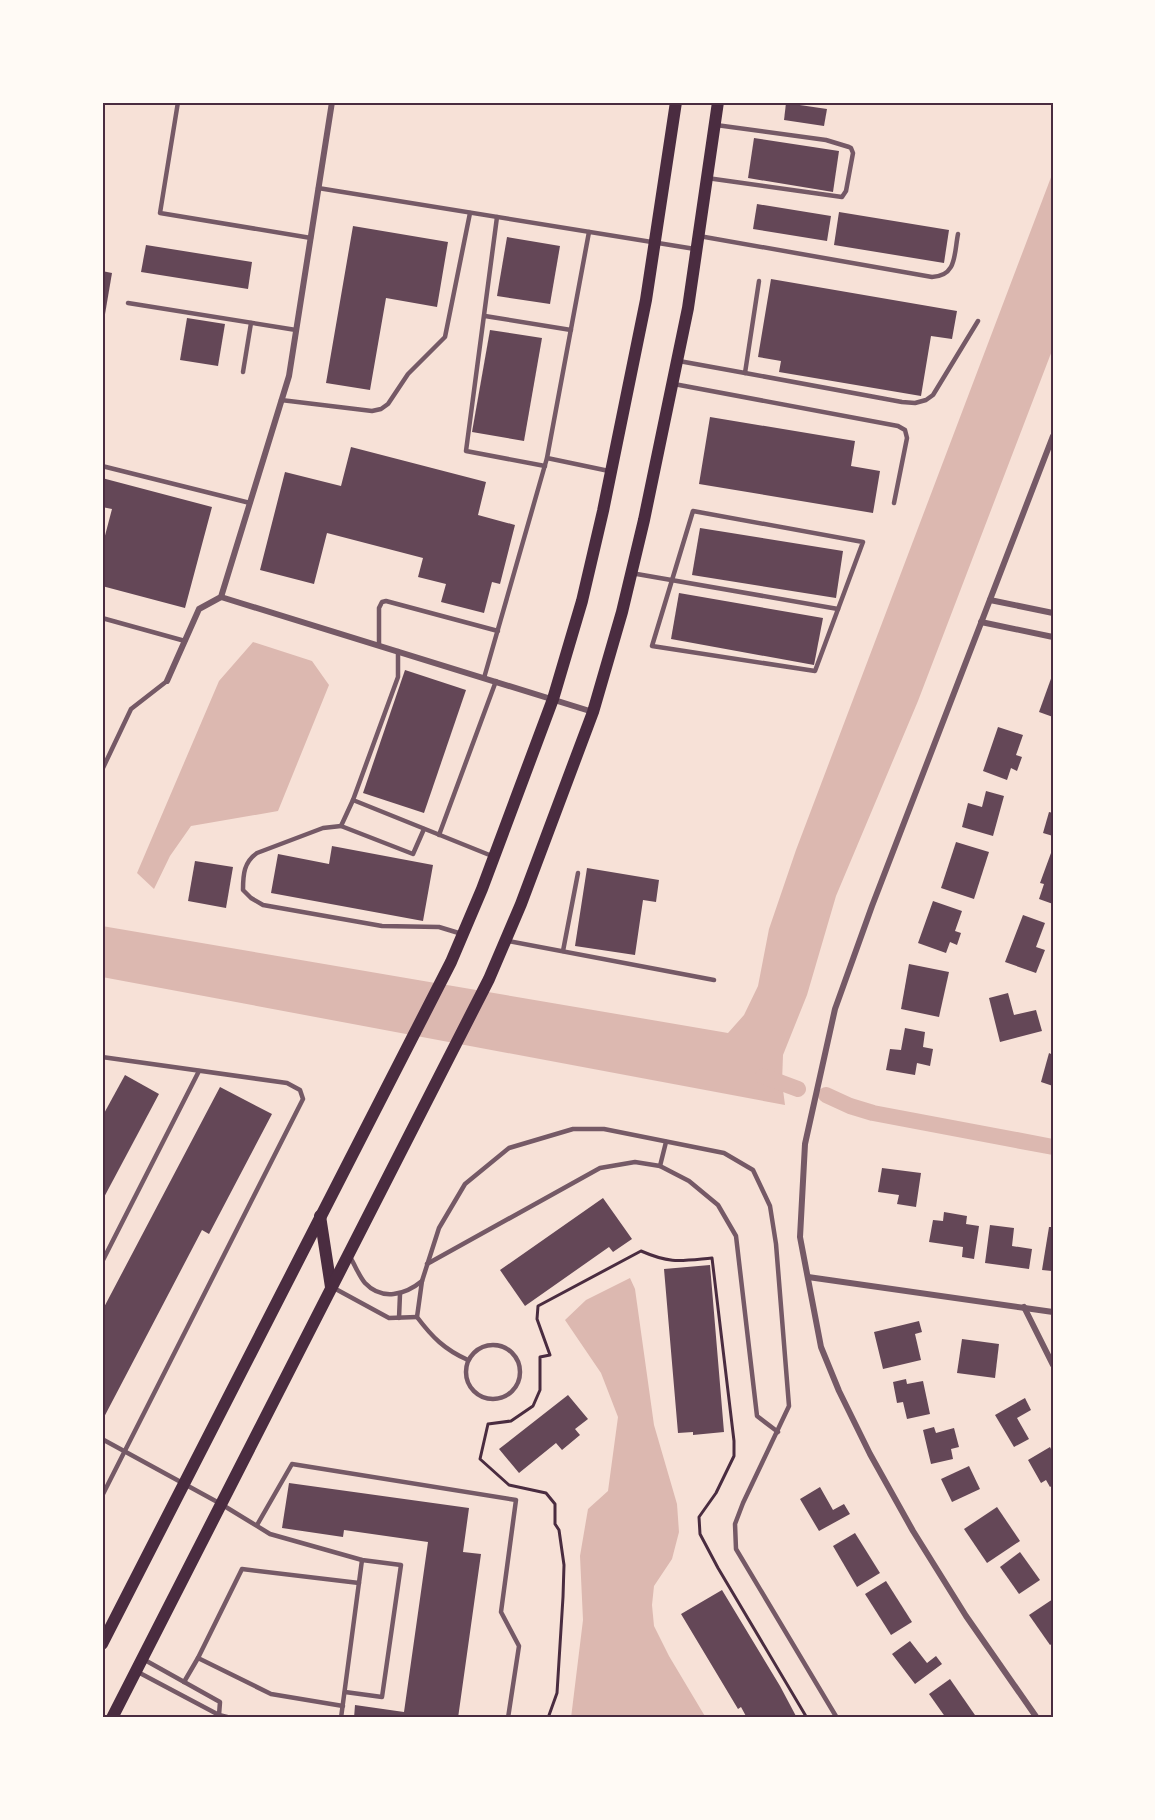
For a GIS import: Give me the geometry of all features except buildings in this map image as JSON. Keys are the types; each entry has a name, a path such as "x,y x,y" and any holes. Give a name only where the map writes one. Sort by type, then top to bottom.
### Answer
{"main road":[{"path":"102,1644 451,962 494,857 553,699 582,601 611,471 646,300 676,102"},
{"path":"112,1718 489,979 593,712 631,573 688,308 718,102"},
{"path":"320,1216 331,1287"}],"street":[{"path":"167,681 199,609 221,597 289,376 332,102"},
{"path":"1037,1718 966,1616 870,1454 839,1391 821,1347 800,1237 805,1144 835,1010 872,906 1053,436"},
{"path":"221,597 593,712"},
{"path":"990,600 1053,613"},
{"path":"981,622 1053,637"},
{"path":"808,1277 1053,1312"},
{"path":"1024,1307 1053,1365"}],"lane":[{"path":"178,102 160,213 311,238"},
{"path":"707,178 842,197 846,191 852,153 851,148 826,140 715,125"},
{"path":"318,189 697,249"},
{"path":"281,399 372,411 388,404 408,374 445,337 470,213"},
{"path":"497,217 466,451 545,466"},
{"path":"484,678 547,458 590,232"},
{"path":"698,236 932,277 942,276 950,270 958,234"},
{"path":"745,373 759,281"},
{"path":"128,303 296,330"},
{"path":"485,316 571,330"},
{"path":"677,360 853,394 915,403 933,395 978,321"},
{"path":"243,372 250,323"},
{"path":"672,384 898,426 905,430 907,438 894,503"},
{"path":"547,458 611,471"},
{"path":"102,466 250,503"},
{"path":"693,511 863,542 838,609 815,671 652,646 693,511"},
{"path":"631,573 838,609"},
{"path":"379,645 379,608 382,602 386,601 498,631"},
{"path":"102,618 185,641"},
{"path":"341,826 353,800 398,677 398,651"},
{"path":"102,770 131,709 167,681"},
{"path":"439,835 496,681"},
{"path":"353,800 494,857"},
{"path":"424,829 413,854 341,826 323,828 250,858 243,875 243,890 263,905 382,926 439,927 462,934"},
{"path":"563,951 578,873"},
{"path":"505,941 714,980"},
{"path":"102,1057 287,1083 300,1090 303,1099 102,1496"},
{"path":"102,1262 199,1071"},
{"path":"468,1360 451,1353 437,1342 417,1317 422,1281 439,1228 465,1184 509,1149 573,1130 604,1129 724,1153 753,1170 770,1206 776,1244 789,1406 739,1513 735,1524 736,1549 837,1718"},
{"path":"660,1166 666,1142"},
{"path":"427,1264 600,1168 636,1162 660,1166 689,1181 718,1205 736,1236 758,1416 778,1432"},
{"path":"348,1254 364,1282 387,1294 400,1294 412,1289 422,1281"},
{"path":"331,1287 388,1318 417,1317"},
{"path":"399,1318 400,1294"},
{"path":"486,1345 508,1349 519,1361 518,1384 508,1395 501,1398 485,1398 478,1395 468,1383 466,1375 468,1360 478,1348 486,1345"},
{"path":"102,1440 184,1483 270,1534 362,1560 401,1565 382,1697 345,1692"},
{"path":"257,1525 292,1464 516,1500 501,1612 519,1646 508,1718"},
{"path":"341,1718 362,1560"},
{"path":"184,1682 242,1569 359,1583"},
{"path":"198,1658 271,1694 343,1706"},
{"path":"142,1659 220,1702 219,1717"},
{"path":"136,1671 219,1717 231,1718"}],"path":[{"path":"548,1718 557,1693 564,1576 560,1530 555,1524 555,1504 546,1493 509,1485 480,1459 488,1424 511,1421 533,1406 540,1390 540,1357 550,1355 537,1319 538,1306 641,1251 661,1260 674,1262 712,1258 734,1456 716,1492 699,1517 700,1534 807,1718"}],"shaded area":[{"path":"1053,172 1053,348 918,701 836,896 807,995 783,1055 782,1082 785,1105 102,977 102,926 728,1033 744,1015 758,986 769,929 796,850"},
{"path":"253,642 312,661 329,685 278,811 191,826 170,856 154,889 137,873 219,681"},
{"path":"630,1278 635,1289 654,1425 677,1504 679,1532 672,1559 654,1586 652,1605 654,1626 706,1718 571,1718 583,1620 580,1556 588,1509 608,1491 618,1417 601,1373 565,1320 586,1300"}],"waterway":[{"path":"763,1076 798,1089"},
{"path":"826,1095 873,1113 1053,1147"}]}
